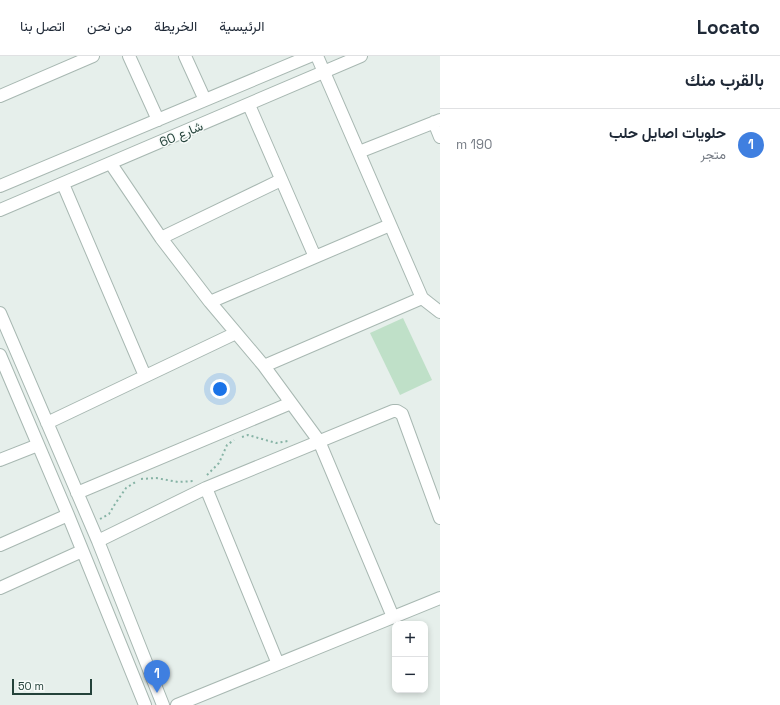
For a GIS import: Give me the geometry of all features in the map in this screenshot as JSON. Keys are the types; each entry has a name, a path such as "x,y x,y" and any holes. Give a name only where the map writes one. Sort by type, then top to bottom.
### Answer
{"street":[{"path":"0,96 77,59 94,56"},
{"path":"129,56 158,120"},
{"path":"185,56 205,100"},
{"name":"شارع 60","path":"0,186 310,56"},
{"path":"317,56 422,298 440,312"},
{"name":"شارع 60","path":"0,210 362,56"},
{"path":"249,105 315,257"},
{"path":"359,152 437,121 440,137"},
{"path":"111,164 161,238 210,302 264,366 320,441 393,617"},
{"path":"161,238 281,180"},
{"path":"64,184 145,376"},
{"path":"210,302 390,225"},
{"path":"264,366 422,298"},
{"path":"0,313 91,523 163,705"},
{"path":"47,423 236,333"},
{"path":"0,355 68,515 145,705"},
{"path":"77,493 291,403"},
{"path":"98,541 203,483 320,441 393,411 397,411 402,414 435,491 440,518"},
{"path":"0,460 38,444"},
{"path":"203,483 278,664"},
{"path":"0,545 68,515"},
{"path":"0,588 82,551"},
{"path":"177,705 393,617 439,602"}],"path":[{"path":"206,476 219,463 227,445 236,438 248,435 276,443 290,441"},
{"path":"91,523 109,514 126,488 138,480 156,478 178,482 192,481 203,483"}],"green space":[{"path":"403,318 432,380 400,395 370,333"}],"place":[{"name":"حلويات اصايل حلب","path":"157,693"}]}
